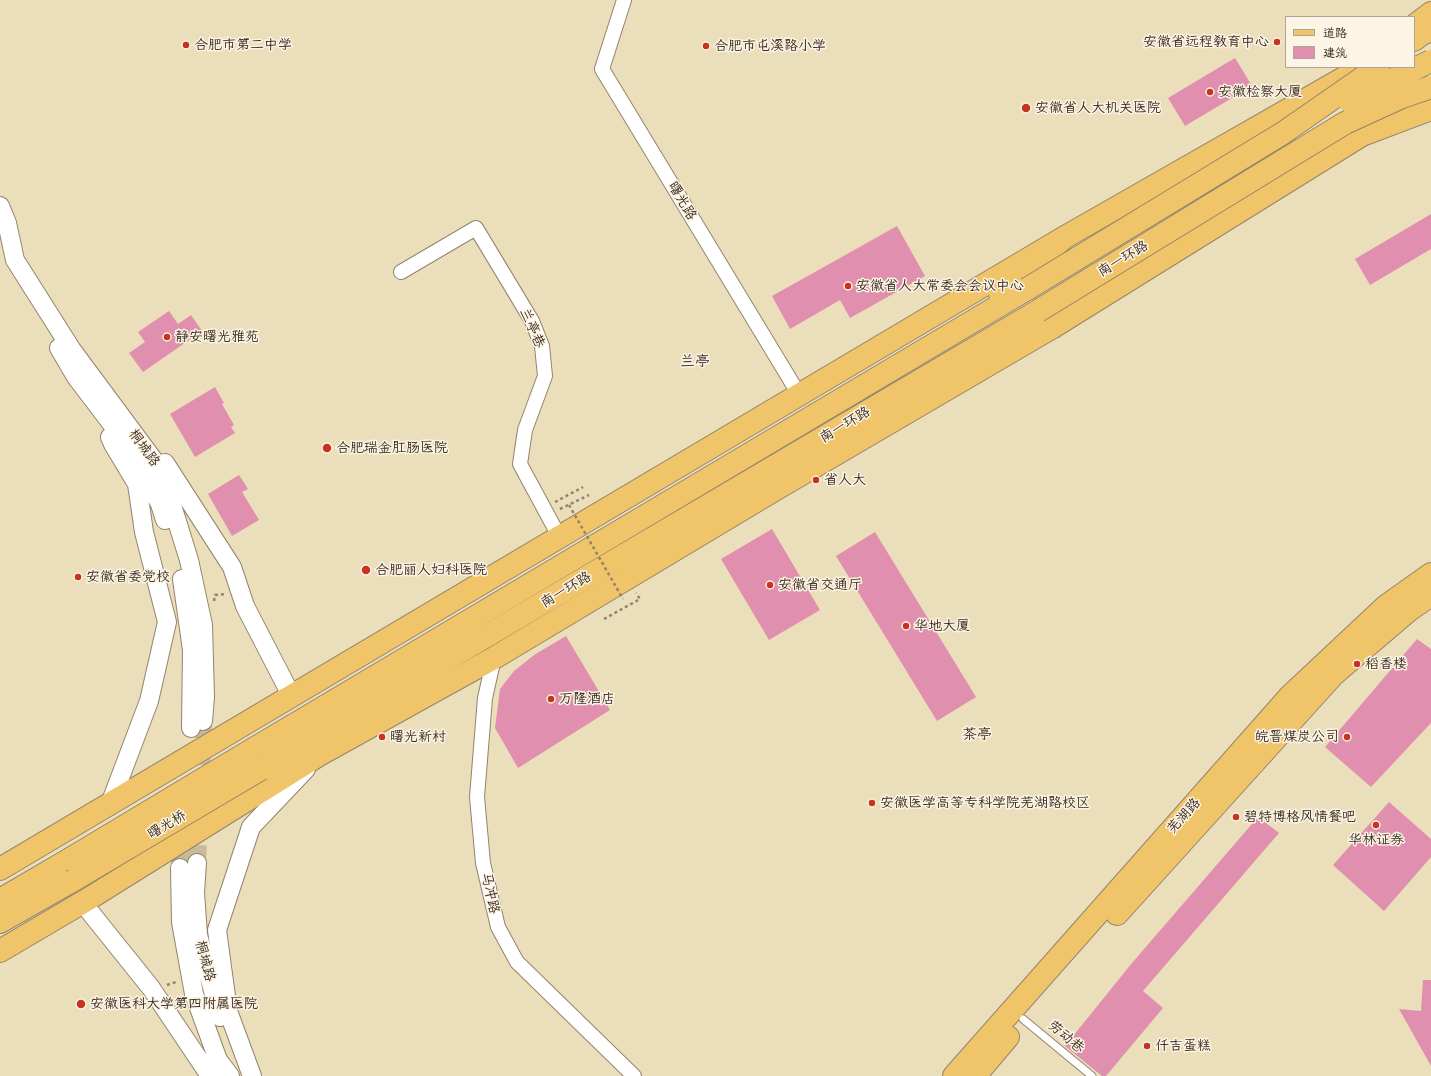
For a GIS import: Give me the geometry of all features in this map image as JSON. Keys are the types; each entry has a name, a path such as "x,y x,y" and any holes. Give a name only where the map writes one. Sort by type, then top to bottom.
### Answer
{"main road":[{"path":"1422,34 1431,13"},
{"path":"1283,133 1431,61"},
{"path":"0,869 800,396 1065,237 1361,68"},
{"name":"南一环路","path":"255,748 1027,289 1283,133 1377,68"},
{"path":"1402,97 1431,82"},
{"name":"南一环路","path":"261,769 1038,311 1345,123 1402,97 1431,86"},
{"path":"0,951 319,755 494,658 1053,327 1366,127 1392,117 1431,109"},
{"path":"960,329 1065,237"},
{"path":"950,363 1053,327"},
{"name":"芜湖路","path":"954,1076 1290,696 1386,606 1431,574"},
{"name":"芜湖路","path":"975,1076 1023,1019 1334,674 1408,611 1431,595"},
{"name":"曙光桥","path":"3,916 70,859 255,748"},
{"name":"曙光桥","path":"3,916 72,881 261,769"}],"street":[{"name":"曙光路","path":"624,0 602,69 800,396"},
{"name":"桐城路","path":"0,206 8,222 16,260 72,350 161,470 191,567 203,625 205,697 197,725 192,650 182,574 160,504 133,452 76,377 53,336 9,268 0,250"},
{"name":"兰亭巷","path":"401,272 476,228 500,267 532,321 542,346 545,376 525,430 520,464 560,538"},
{"path":"99,408 113,444 137,484 144,532 167,622 149,701 110,804"},
{"path":"144,447 163,461 169,469 232,567 245,606 292,697"},
{"name":"马冲路","path":"494,658 486,698 477,797 483,863 498,927 517,962 634,1076"},
{"path":"252,1076 228,1011 217,930 251,827 319,755"},
{"name":"桐城路","path":"230,1076 218,1060 194,994 181,922 189,865 196,893 198,935 226,1039 246,1076"},
{"path":"82,902 151,988 210,1076"}],"lane":[{"path":"1366,68 1364,74 1376,97 1392,117"},
{"path":"1341,79 1354,82 1363,104 1366,127"},
{"name":"劳动巷","path":"1023,1019 1092,1076"}],"path":[{"path":"551,505 583,487"},
{"path":"555,511 589,495"},
{"path":"569,505 622,599 636,593 640,599 604,619"}],"building":[{"name":"安徽检察大厦","path":"1235,58 1252,86 1185,126 1168,98"},
{"path":"1431,214 1431,249 1370,285 1355,259"},
{"name":"安徽省人大常委会会议中心","path":"897,226 925,276 850,318 840,300 790,329 772,296"},
{"name":"静安曙光雅苑","path":"169,311 178,324 191,315 202,331 143,372 129,353 145,342 138,332"},
{"path":"215,387 224,403 222,404 234,425 231,427 235,433 195,457 170,414"},
{"path":"239,475 248,489 242,492 259,520 232,536 208,494"},
{"name":"安徽省交通厅","path":"772,529 820,610 769,640 721,559"},
{"name":"华地大厦","path":"875,532 976,697 937,721 836,556"},
{"name":"万隆酒店","path":"566,636 610,710 518,768 495,728 500,689 514,671 534,655"},
{"path":"1417,639 1431,649 1431,723 1371,787 1325,747"},
{"path":"1389,802 1431,839 1431,857 1384,911 1333,865"},
{"path":"1258,817 1279,833 1143,991 1163,1008 1106,1076 1102,1076 1065,1046 1132,963"},
{"path":"1423,980 1431,980 1431,1066 1399,1009 1421,1011"}],"tunnel":[{"path":"200,792 203,721"},
{"path":"197,863 199,819"},
{"path":"180,868 183,829"}],"place":[{"name":"安徽省远程教育中心","path":"1277,42"},
{"name":"合肥市第二中学","path":"186,45"},
{"name":"合肥市屯溪路小学","path":"706,46"},
{"name":"安徽检察大厦","path":"1210,92"},
{"name":"安徽省人大机关医院","path":"1026,108"},
{"name":"安徽省人大常委会会议中心","path":"848,286"},
{"name":"静安曙光雅苑","path":"167,337"},
{"name":"合肥瑞金肛肠医院","path":"327,448"},
{"name":"省人大","path":"816,480"},
{"name":"合肥丽人妇科医院","path":"366,570"},
{"name":"安徽省委党校","path":"78,577"},
{"name":"安徽省交通厅","path":"770,585"},
{"name":"华地大厦","path":"906,626"},
{"name":"稻香楼","path":"1357,664"},
{"name":"万隆酒店","path":"551,699"},
{"name":"曙光新村","path":"382,737"},
{"name":"皖晋煤炭公司","path":"1347,737"},
{"name":"安徽医学高等专科学院芜湖路校区","path":"872,803"},
{"name":"碧特博格风情餐吧","path":"1236,817"},
{"name":"华林证券","path":"1376,825"},
{"name":"安徽医科大学第四附属医院","path":"81,1004"},
{"name":"仟吉蛋糕","path":"1147,1046"}],"district":[{"name":"兰亭","path":"695,362"},
{"name":"茶亭","path":"977,735"}]}
